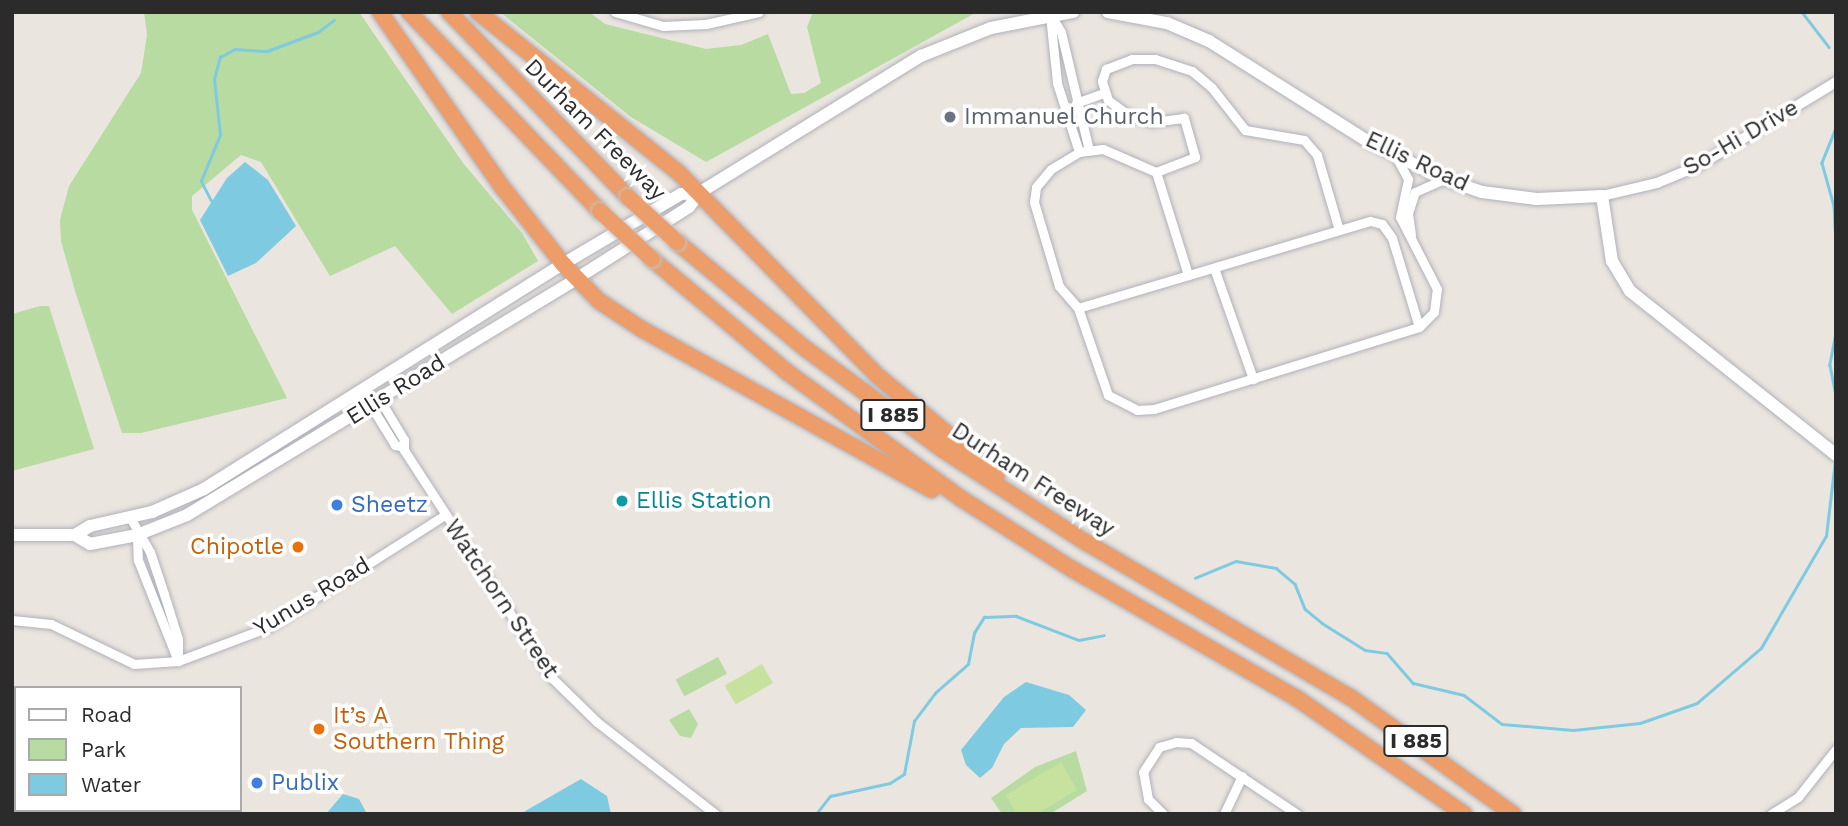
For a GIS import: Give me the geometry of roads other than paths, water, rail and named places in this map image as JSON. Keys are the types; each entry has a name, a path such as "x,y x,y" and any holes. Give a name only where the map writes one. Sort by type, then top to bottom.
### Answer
{"highway":[{"path":"380,12 490,171 576,279 643,331 1035,547"},
{"name":"I 885","path":"409,12 600,212 652,259 855,424 1035,547 1307,705 1464,814"},
{"name":"Durham Freeway","path":"449,12 628,197 677,242 772,321 908,426 1125,565 1350,697 1513,814"},
{"path":"478,12 667,162 909,404 1012,486 1125,565"}],"main road":[{"name":"Ellis Road","path":"75,535 90,544 137,536 187,515 307,445 576,279 689,207 699,193 927,52 991,28 1050,13 1073,12"},
{"name":"Ellis Road","path":"1108,12 1167,23 1209,41 1396,157 1444,179 1482,192 1537,199 1602,196"},
{"name":"Ellis Road","path":"12,535 75,535 90,526 131,519 204,489 421,358 563,264 681,194 699,193"},
{"path":"1602,196 1612,261 1630,291 1836,455"},
{"path":"375,403 377,394 415,367 421,358"},
{"path":"307,445 309,436 358,401 366,390"}],"street":[{"path":"615,12 663,26 706,24 759,12"},
{"path":"1050,13 1060,32 1089,150"},
{"path":"1050,13 1057,83 1079,152"},
{"path":"1104,93 1107,69 1132,59 1155,59 1192,71 1212,88 1240,127 1256,134 1291,135 1314,150 1339,230"},
{"name":"So-Hi Drive","path":"1602,196 1657,183 1698,166 1836,82"},
{"path":"1076,103 1104,93"},
{"path":"1104,93 1127,114 1159,123 1184,118 1195,157 1156,172 1108,151 1079,152 1051,169 1034,194 1035,211 1059,286 1078,308 1108,396 1128,409 1154,409 1419,327 1434,312 1437,289 1400,217 1408,179 1396,157"},
{"path":"1156,172 1188,275"},
{"path":"1413,240 1408,219 1411,200 1422,186 1444,179"},
{"path":"1078,308 1370,221 1386,228 1419,327"},
{"path":"1214,268 1253,379"},
{"name":"Watchorn Street","path":"375,403 395,445 402,447 537,659 568,696 715,814"},
{"name":"Yunus Road","path":"12,620 51,624 134,664 178,660 269,627 445,515"},
{"path":"131,519 137,536 138,560 178,660"},
{"path":"1163,814 1142,785 1148,759 1159,747 1191,743 1297,814"},
{"path":"1771,814 1798,797 1836,749"},
{"path":"1224,814 1242,776"}],"water":[{"path":"245,162 268,180 296,226 256,263 228,276 200,220 227,178"},
{"path":"1026,682 1069,695 1086,710 1073,727 1021,728 1004,744 992,768 980,778 966,765 961,750 1004,697"},
{"path":"581,779 607,796 611,814 520,814"},
{"path":"343,794 359,799 367,814 326,814"}],"waterway":[{"path":"1802,12 1829,47"},
{"path":"211,201 201,181 220,135 214,79 220,57 235,49 267,51 318,32 334,20"},
{"path":"1836,128 1822,163 1834,206 1836,239"},
{"path":"1836,333 1830,365 1836,397"},
{"path":"1835,446 1836,426"},
{"path":"1195,578 1236,561 1276,568 1295,584 1305,609 1322,623 1365,650 1387,653 1413,683 1464,695 1502,724 1573,730 1640,723 1697,703 1761,648 1826,536 1835,460"},
{"path":"816,814 830,796 890,783 904,774 914,721 935,693 968,664 974,633 984,617 1016,616 1079,640 1104,635"}],"place":[{"name":"Immanuel Church","path":"950,117"},
{"name":"Ellis Station","path":"622,501"},
{"name":"Sheetz","path":"337,505"},
{"name":"Chipotle","path":"298,547"},
{"name":"It’s A Southern Thing","path":"319,729"},
{"name":"Publix","path":"257,783"}]}
